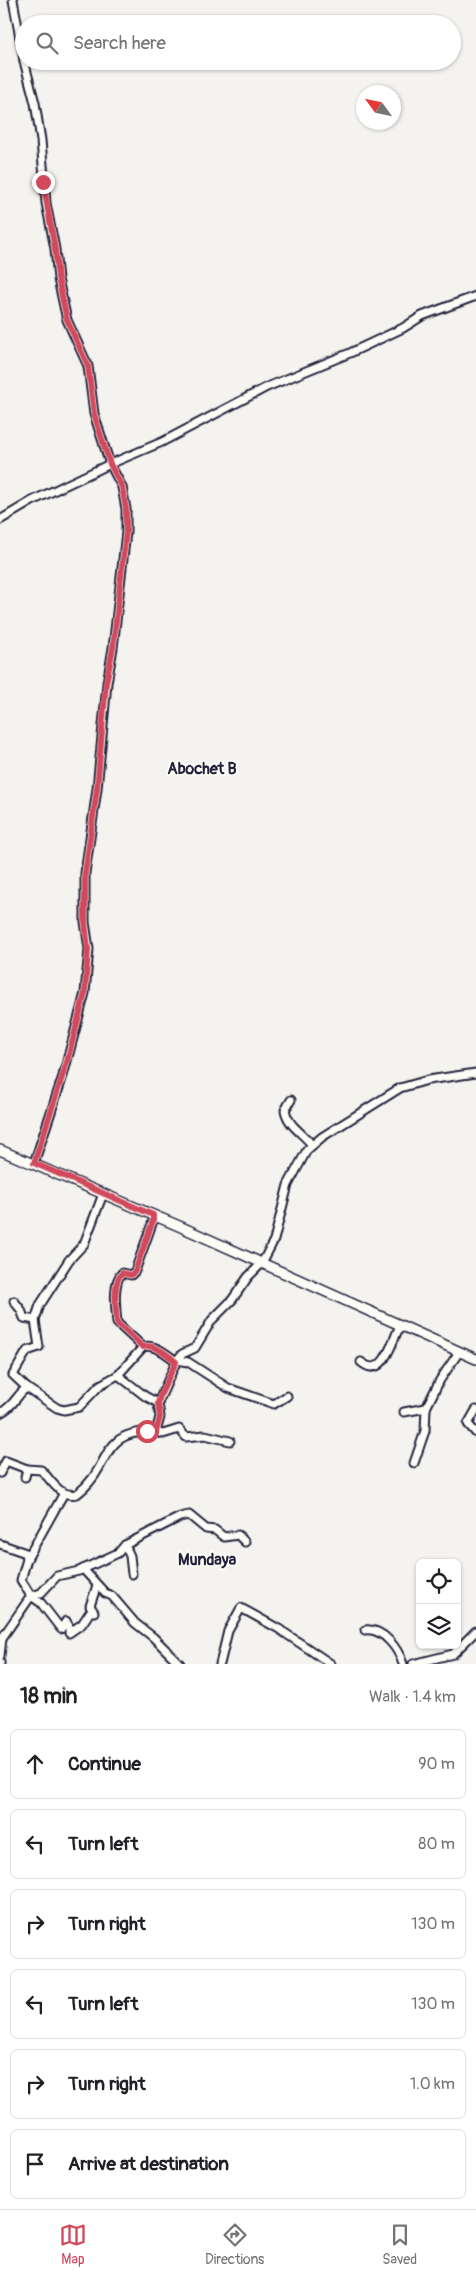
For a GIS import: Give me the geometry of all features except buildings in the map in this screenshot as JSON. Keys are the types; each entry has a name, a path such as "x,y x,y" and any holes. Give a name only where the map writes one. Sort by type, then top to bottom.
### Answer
{"main road":[{"path":"0,1150 153,1215 476,1359"}],"street":[{"path":"12,0 15,15"},
{"path":"26,70 35,103 41,140 43,182 55,249 58,278 67,320 88,366 94,414 110,464 122,487 126,509 126,532 113,648 106,683 97,789 85,873 88,968 85,993 67,1062 34,1163"},
{"path":"0,520 32,502 110,464 162,442 275,384 379,340 422,316 476,296"},
{"path":"156,1432 160,1417 158,1403 177,1361 182,1354 195,1348 212,1320 232,1300 248,1277 262,1263 274,1240 288,1185 307,1150 400,1088 428,1080 476,1073"},
{"path":"291,1100 285,1110 287,1120 312,1145"},
{"path":"103,1194 84,1244 68,1260 40,1305 35,1320 39,1346 27,1350 14,1375 27,1388 50,1405 64,1410 79,1406 100,1385 118,1375 143,1347 148,1345 177,1361 188,1362 228,1388 274,1404 287,1396"},
{"path":"143,1347 117,1323 115,1295 119,1276 122,1273 131,1275 135,1271 153,1221 153,1215"},
{"path":"14,1301 22,1310 24,1318 35,1320"},
{"path":"361,1362 367,1367 375,1368 382,1363 400,1326"},
{"path":"414,1463 425,1432 426,1408 440,1380 459,1352"},
{"path":"118,1375 145,1396 158,1403"},
{"path":"0,1413 12,1406 23,1389 27,1388"},
{"path":"404,1412 426,1408"},
{"path":"476,1410 468,1424 476,1433"},
{"path":"0,1473 6,1460 26,1473 40,1470 53,1485 64,1493 74,1495 86,1488 110,1449 118,1440 138,1431 163,1434 179,1429 186,1437 205,1435 230,1441"},
{"path":"64,1493 27,1559 21,1580 32,1596 41,1603 61,1628 66,1621 69,1626 69,1633 82,1624 90,1612 94,1612 90,1606 97,1585"},
{"path":"0,1656 1,1638 32,1596 40,1593 57,1576 69,1575 118,1553 125,1545 174,1519 189,1515 206,1530 215,1530 224,1537 238,1535 245,1542"},
{"path":"0,1544 23,1551 27,1559"},
{"path":"125,1545 130,1556 132,1574"},
{"path":"83,1569 97,1585 112,1596 135,1623 153,1637 180,1664"},
{"path":"220,1664 228,1631 241,1608 278,1629 331,1664"},
{"path":"365,1630 376,1630 382,1634 396,1649 403,1664"},
{"path":"413,1664 453,1654 476,1631"}],"district":[{"name":"Abochet B","path":"202,768"},
{"name":"Mundaya","path":"207,1559"}],"route":[{"path":"43,182 55,249 58,278 66,308 67,320 88,366 94,414 110,464 122,487 126,509 126,532 113,648 106,683 97,789 85,873 85,922 88,968 85,993 63,1076 56,1091 49,1121 34,1163 153,1215 153,1221 135,1271 131,1275 122,1273 119,1276 115,1295 117,1323 143,1347 148,1345 153,1347 176,1362 158,1403 160,1407 159,1427 156,1432 147,1431"}]}
